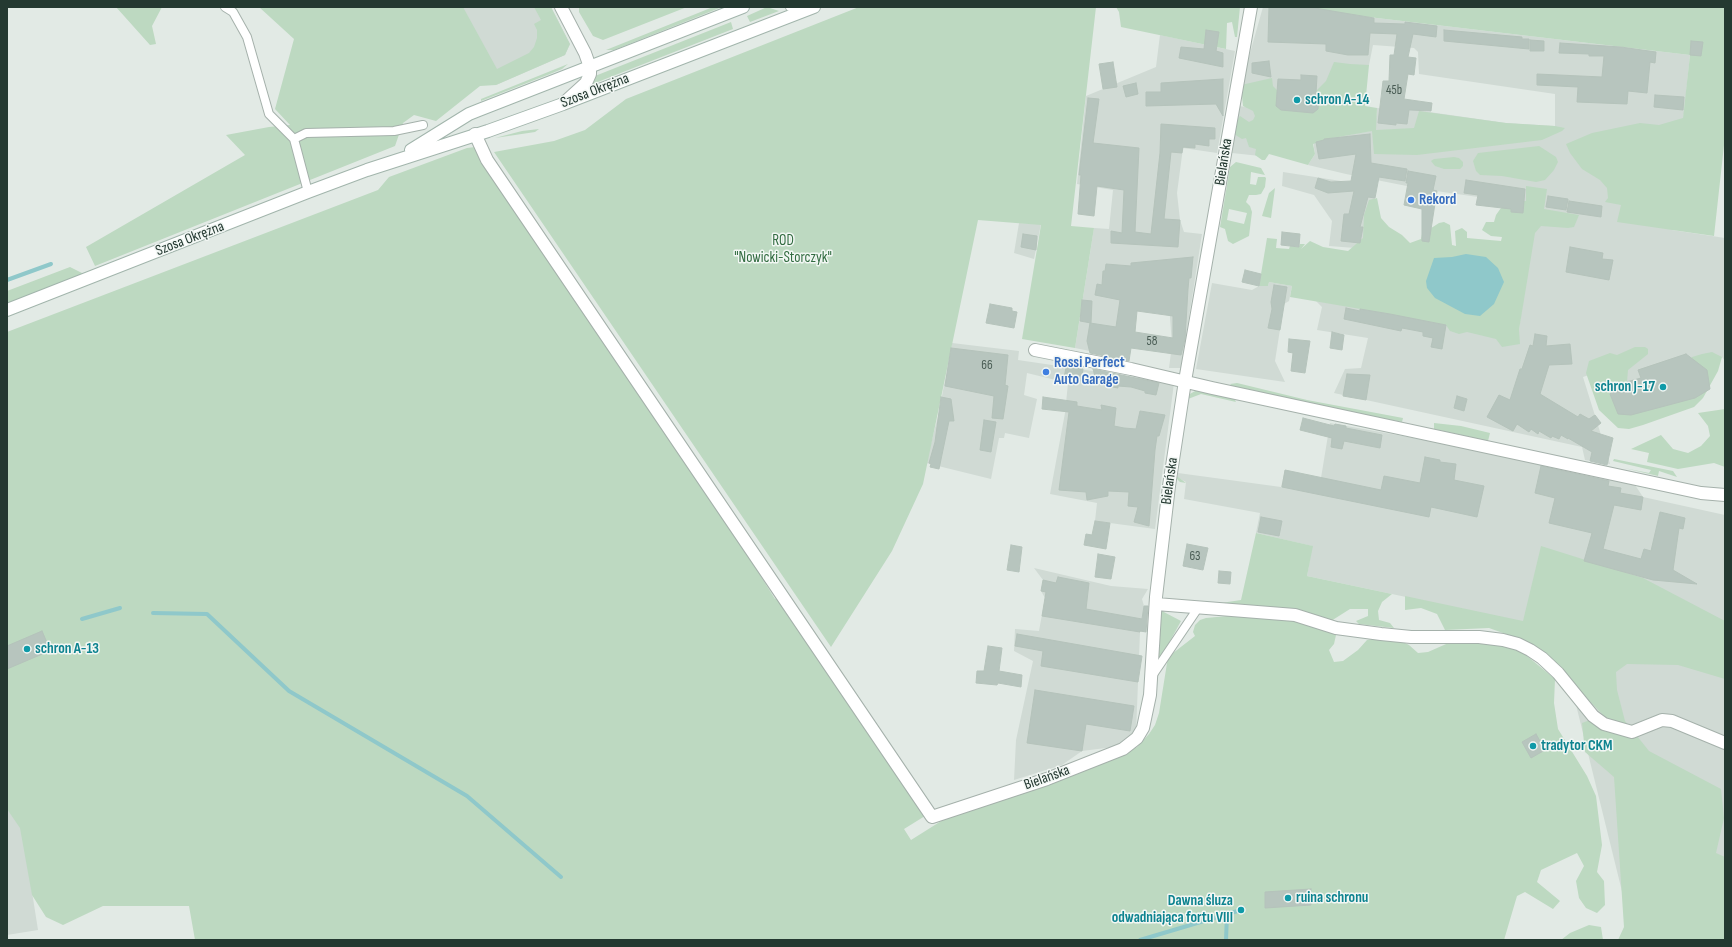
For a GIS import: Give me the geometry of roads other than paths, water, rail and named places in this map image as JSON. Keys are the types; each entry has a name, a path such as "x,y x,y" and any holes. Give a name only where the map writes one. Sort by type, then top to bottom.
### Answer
{"street":[{"name":"Szosa Okrężna","path":"374,168 424,143 469,114 743,7"},
{"name":"Bielańska","path":"476,134 487,160 932,817 1047,779 1123,749 1137,738 1146,721 1156,604 1169,490 1185,381 1251,7"},
{"path":"562,8 585,53 590,67 590,74 586,83 563,104"},
{"name":"Szosa Okrężna","path":"7,310 308,192 563,104 811,8"},
{"path":"1035,350 1701,493 1725,495"},
{"path":"1156,604 1295,615 1336,628 1381,634 1411,637 1479,637 1503,640 1518,644 1542,658 1558,673 1593,716 1604,724 1632,732 1662,720 1672,721 1725,743"}],"lane":[{"path":"225,7 232,12 247,38 269,114 294,139 308,192"},
{"path":"790,7 811,8"},
{"path":"294,139 306,133 394,131 423,125"},
{"path":"1150,678 1198,608"}],"water":[{"path":"1466,254 1486,257 1498,268 1504,282 1494,304 1480,316 1465,314 1435,298 1427,288 1426,281 1434,258 1452,257"}],"waterway":[{"path":"7,280 51,264"},
{"path":"82,619 120,608"},
{"path":"153,613 207,614 289,691 467,796 561,877"},
{"path":"1140,940 1241,910"},
{"path":"1226,940 1227,914"}],"place":[{"name":"schron A-14","path":"1297,100"},
{"name":"Rekord","path":"1411,200"},
{"name":"Rossi Perfect Auto Garage","path":"1046,372"},
{"name":"schron J-17","path":"1663,387"},
{"name":"schron A-13","path":"27,649"},
{"name":"tradytor CKM","path":"1533,746"},
{"name":"ruina schronu","path":"1288,898"},
{"name":"Dawna śluza odwadniająca fortu VIII","path":"1241,910"}],"park label":[{"name":"ROD \"Nowicki-Storczyk\"","path":"783,250"}]}
